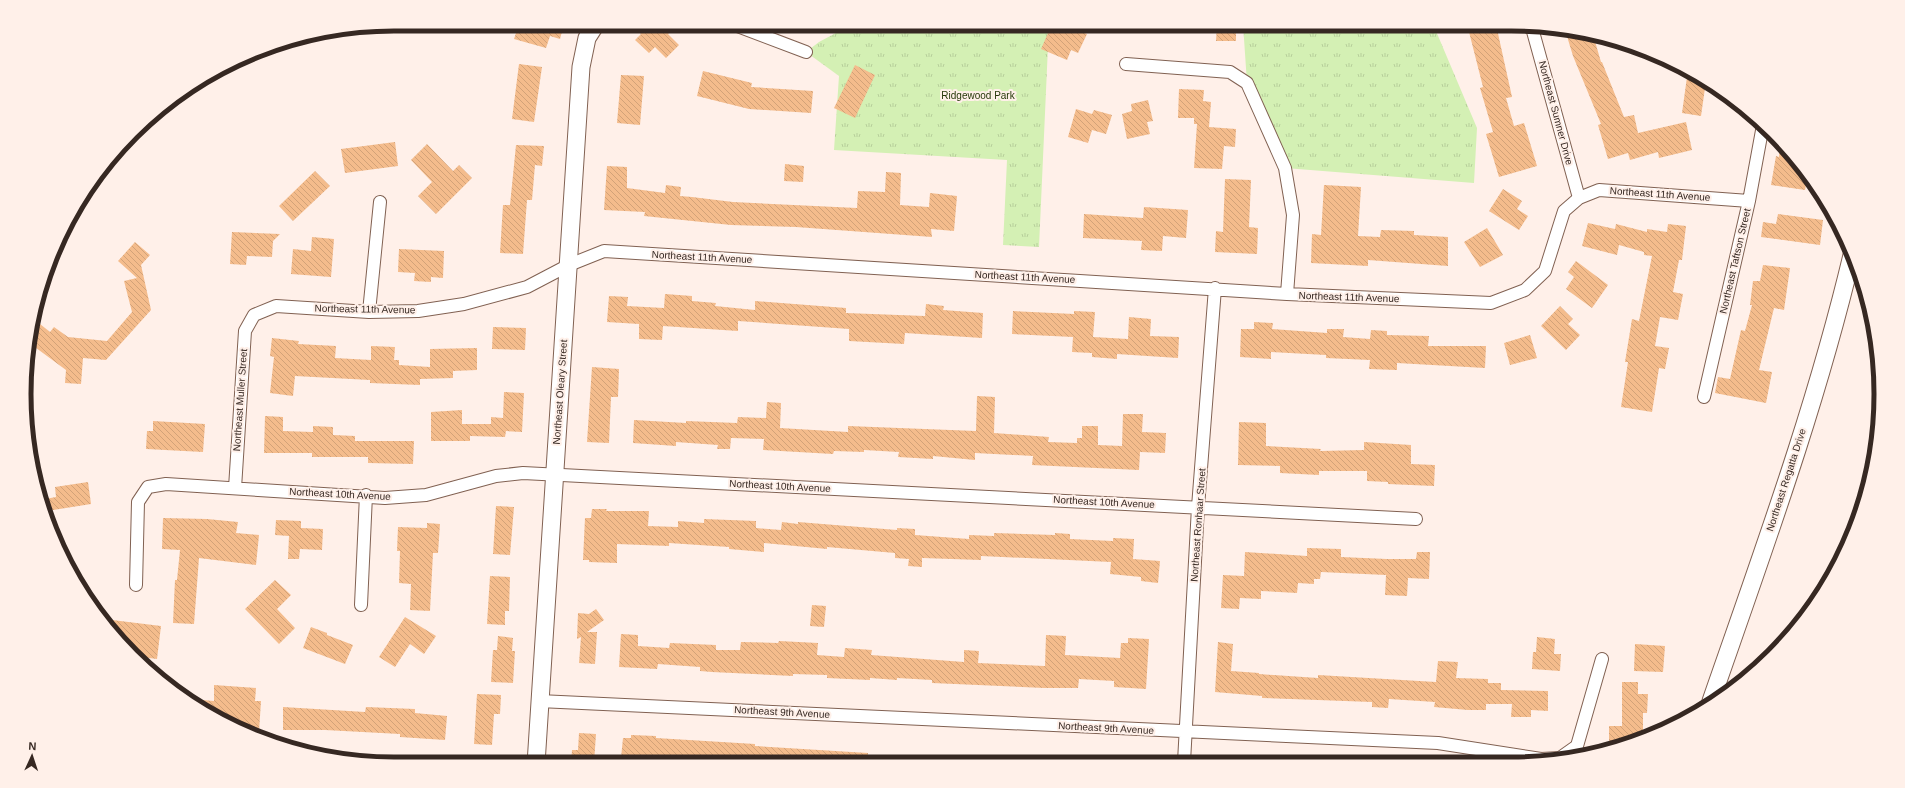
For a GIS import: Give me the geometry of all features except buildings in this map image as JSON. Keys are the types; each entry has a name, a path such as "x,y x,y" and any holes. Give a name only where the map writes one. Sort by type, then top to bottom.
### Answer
{"street":[{"name":"Northeast Oleary Street","path":"536,757 581,67 588,38 592,31"},
{"path":"750,31 806,52"},
{"name":"Northeast Sumner Drive","path":"1533,32 1579,198"},
{"path":"1126,64 1230,72 1247,83 1285,168 1293,215 1287,294"},
{"name":"Northeast Taftson Street","path":"1704,397 1749,201 1762,131"},
{"name":"Northeast 11th Avenue","path":"254,315 276,306 369,312 418,311 464,304 527,287 569,265 604,251 1215,288 1287,294 1491,303 1524,290 1544,271 1564,211 1579,198 1599,190 1749,201"},
{"path":"369,312 380,202"},
{"name":"Northeast Regatta Drive","path":"1713,696 1792,464 1844,292 1850,265"},
{"name":"Northeast Ronhaar Street","path":"1184,757 1198,507 1215,288"},
{"name":"Northeast Muller Street","path":"235,488 244,331 254,315"},
{"name":"Northeast 10th Avenue","path":"136,585 138,502 148,488 166,484 385,498 426,495 496,476 523,473 1416,519"},
{"path":"361,605 366,496"},
{"name":"Northeast 9th Avenue","path":"1568,752 1577,746 1602,659"},
{"name":"Northeast 9th Avenue","path":"539,701 1438,743 1525,756"}],"green space":[{"name":"Ridgewood Park","path":"840,31 1049,31 1039,247 1003,245 1007,160 834,150 839,76 806,52 819,42"},
{"path":"1243,31 1436,31 1477,128 1474,183 1285,168 1247,83"}]}
